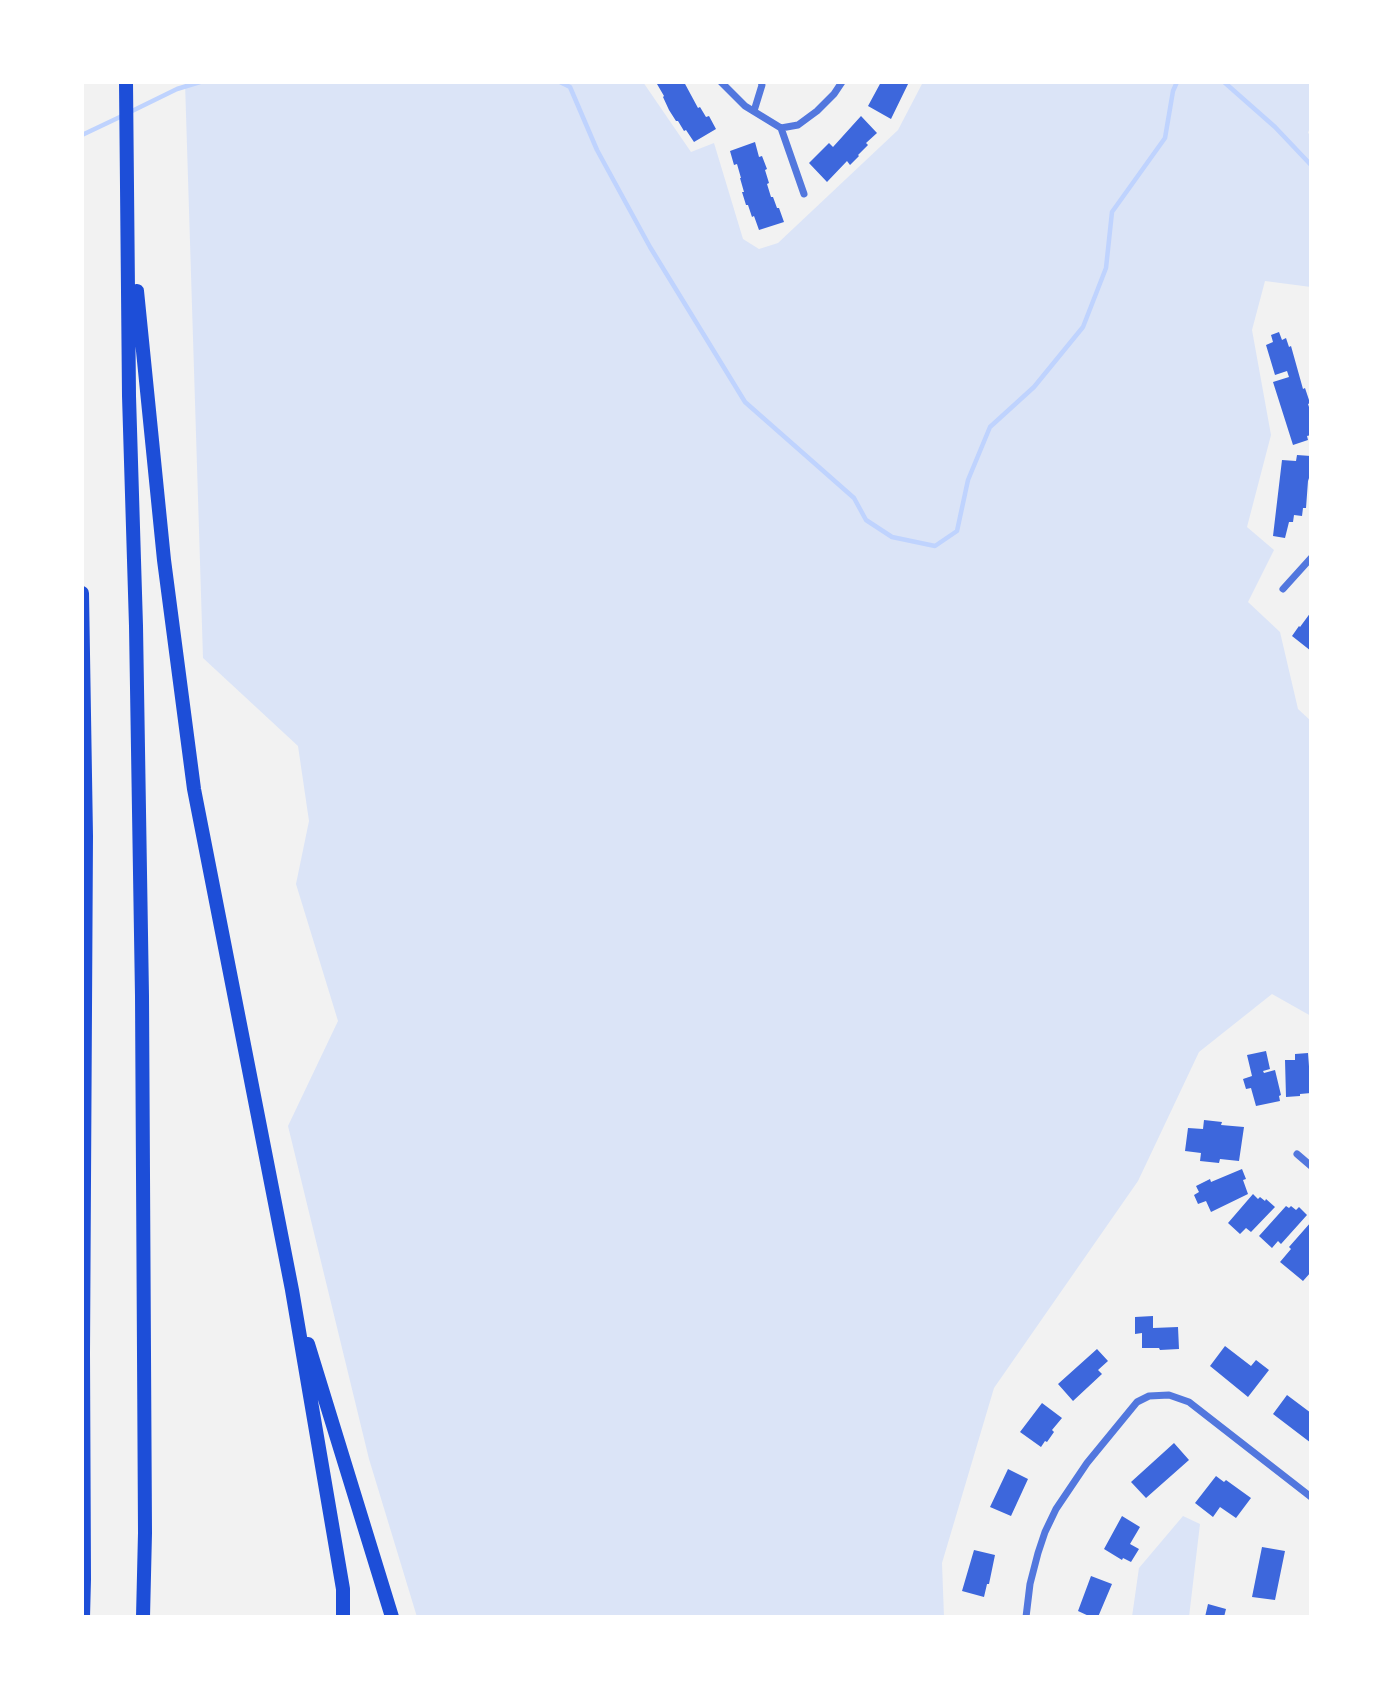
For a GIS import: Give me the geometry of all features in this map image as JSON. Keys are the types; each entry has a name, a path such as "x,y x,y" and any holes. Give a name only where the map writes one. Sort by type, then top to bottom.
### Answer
{"highway":[{"path":"126,82 129,396 142,970 145,1520 143,1617"},
{"path":"128,210 164,560 194,789 292,1290 343,1590 343,1617"},
{"path":"82,593 86,836 83,1617"},
{"path":"292,1290 392,1617"}],"street":[{"path":"721,82 745,106 782,128 804,194"},
{"path":"754,111 761,82"},
{"path":"782,128 798,125 817,111 842,82"},
{"path":"1283,589 1311,558"},
{"path":"1297,1154 1311,1166"},
{"path":"1026,1617 1030,1584 1038,1553 1056,1508 1087,1463 1137,1402 1149,1396 1169,1395 1189,1402 1311,1497"}],"shaded area":[{"path":"185,82 643,82 691,152 714,143 743,239 759,249 778,243 898,130 923,82 1311,82 1311,124 1308,133 1311,135 1311,287 1265,281 1252,330 1271,435 1247,527 1274,550 1248,602 1280,632 1298,709 1311,721 1311,1016 1272,994 1199,1052 1138,1181 994,1388 942,1563 944,1617 417,1617 369,1459 288,1126 338,1021 296,884 309,821 298,746 203,658"},
{"path":"1183,1516 1200,1524 1189,1617 1132,1617 1139,1568"}],"building":[{"path":"684,82 698,108 700,107 706,117 709,116 716,129 694,142 669,110 657,84"},
{"path":"881,82 909,82 891,119 868,106"},
{"path":"861,116 877,133 850,165 847,161 827,182 809,163 829,143 833,147"},
{"path":"755,142 759,157 762,156 767,169 767,184 771,197 784,222 759,230 746,205 737,164 734,165 730,151"},
{"path":"1279,332 1282,340 1286,338 1289,347 1291,346 1303,389 1305,388 1310,403 1311,435 1307,436 1308,440 1293,445 1273,382 1289,377 1287,371 1275,375 1266,345 1273,342 1271,335"},
{"path":"1297,455 1311,456 1306,508 1303,508 1302,516 1294,515 1293,522 1289,522 1285,538 1273,536 1282,460 1296,461"},
{"path":"1311,612 1311,651 1292,636"},
{"path":"1266,1051 1270,1069 1263,1071 1275,1070 1280,1101 1256,1106 1251,1088 1246,1089 1243,1079 1252,1076 1247,1055"},
{"path":"1308,1053 1311,1093 1286,1097 1285,1060 1295,1060 1295,1054"},
{"path":"1204,1120 1244,1127 1239,1161 1200,1161 1201,1153 1185,1151 1188,1128 1203,1129"},
{"path":"1242,1169 1248,1194 1211,1212 1206,1201 1198,1204 1194,1195 1199,1192 1196,1186"},
{"path":"1253,1194 1258,1199 1266,1199 1275,1207 1251,1232 1246,1228 1240,1234 1228,1223"},
{"path":"1286,1206 1296,1210 1299,1207 1307,1215 1281,1244 1278,1241 1272,1248 1259,1236"},
{"path":"1311,1222 1311,1272 1303,1281 1280,1262"},
{"path":"1153,1316 1153,1328 1178,1327 1179,1349 1142,1348 1142,1333 1135,1334 1135,1317"},
{"path":"1225,1346 1251,1366 1256,1360 1269,1370 1248,1397 1210,1366"},
{"path":"1097,1349 1108,1361 1098,1370 1102,1374 1073,1401 1058,1384"},
{"path":"1287,1395 1311,1413 1311,1443 1273,1414"},
{"path":"1042,1403 1062,1418 1041,1447 1020,1432"},
{"path":"1174,1443 1189,1460 1146,1498 1131,1482"},
{"path":"1008,1469 1028,1479 1011,1516 990,1507"},
{"path":"1216,1476 1251,1498 1236,1518 1220,1507 1213,1517 1195,1503"},
{"path":"1122,1516 1140,1527 1130,1544 1139,1549 1131,1562 1123,1558 1122,1560 1104,1549"},
{"path":"1262,1547 1285,1551 1275,1600 1252,1597"},
{"path":"974,1550 995,1555 984,1597 962,1591"},
{"path":"1091,1576 1112,1584 1098,1617 1078,1611"},
{"path":"1208,1604 1226,1609 1224,1617 1205,1617"}],"waterway":[{"path":"130,112 177,89 200,82"},
{"path":"560,82 570,87 597,150 650,247 745,402 854,498 866,520 892,537 935,546 957,531 968,480 990,427 1034,387 1083,327 1106,268 1112,212 1165,138 1177,82"},
{"path":"1224,82 1275,127 1311,165"},
{"path":"82,135 122,116"}]}
